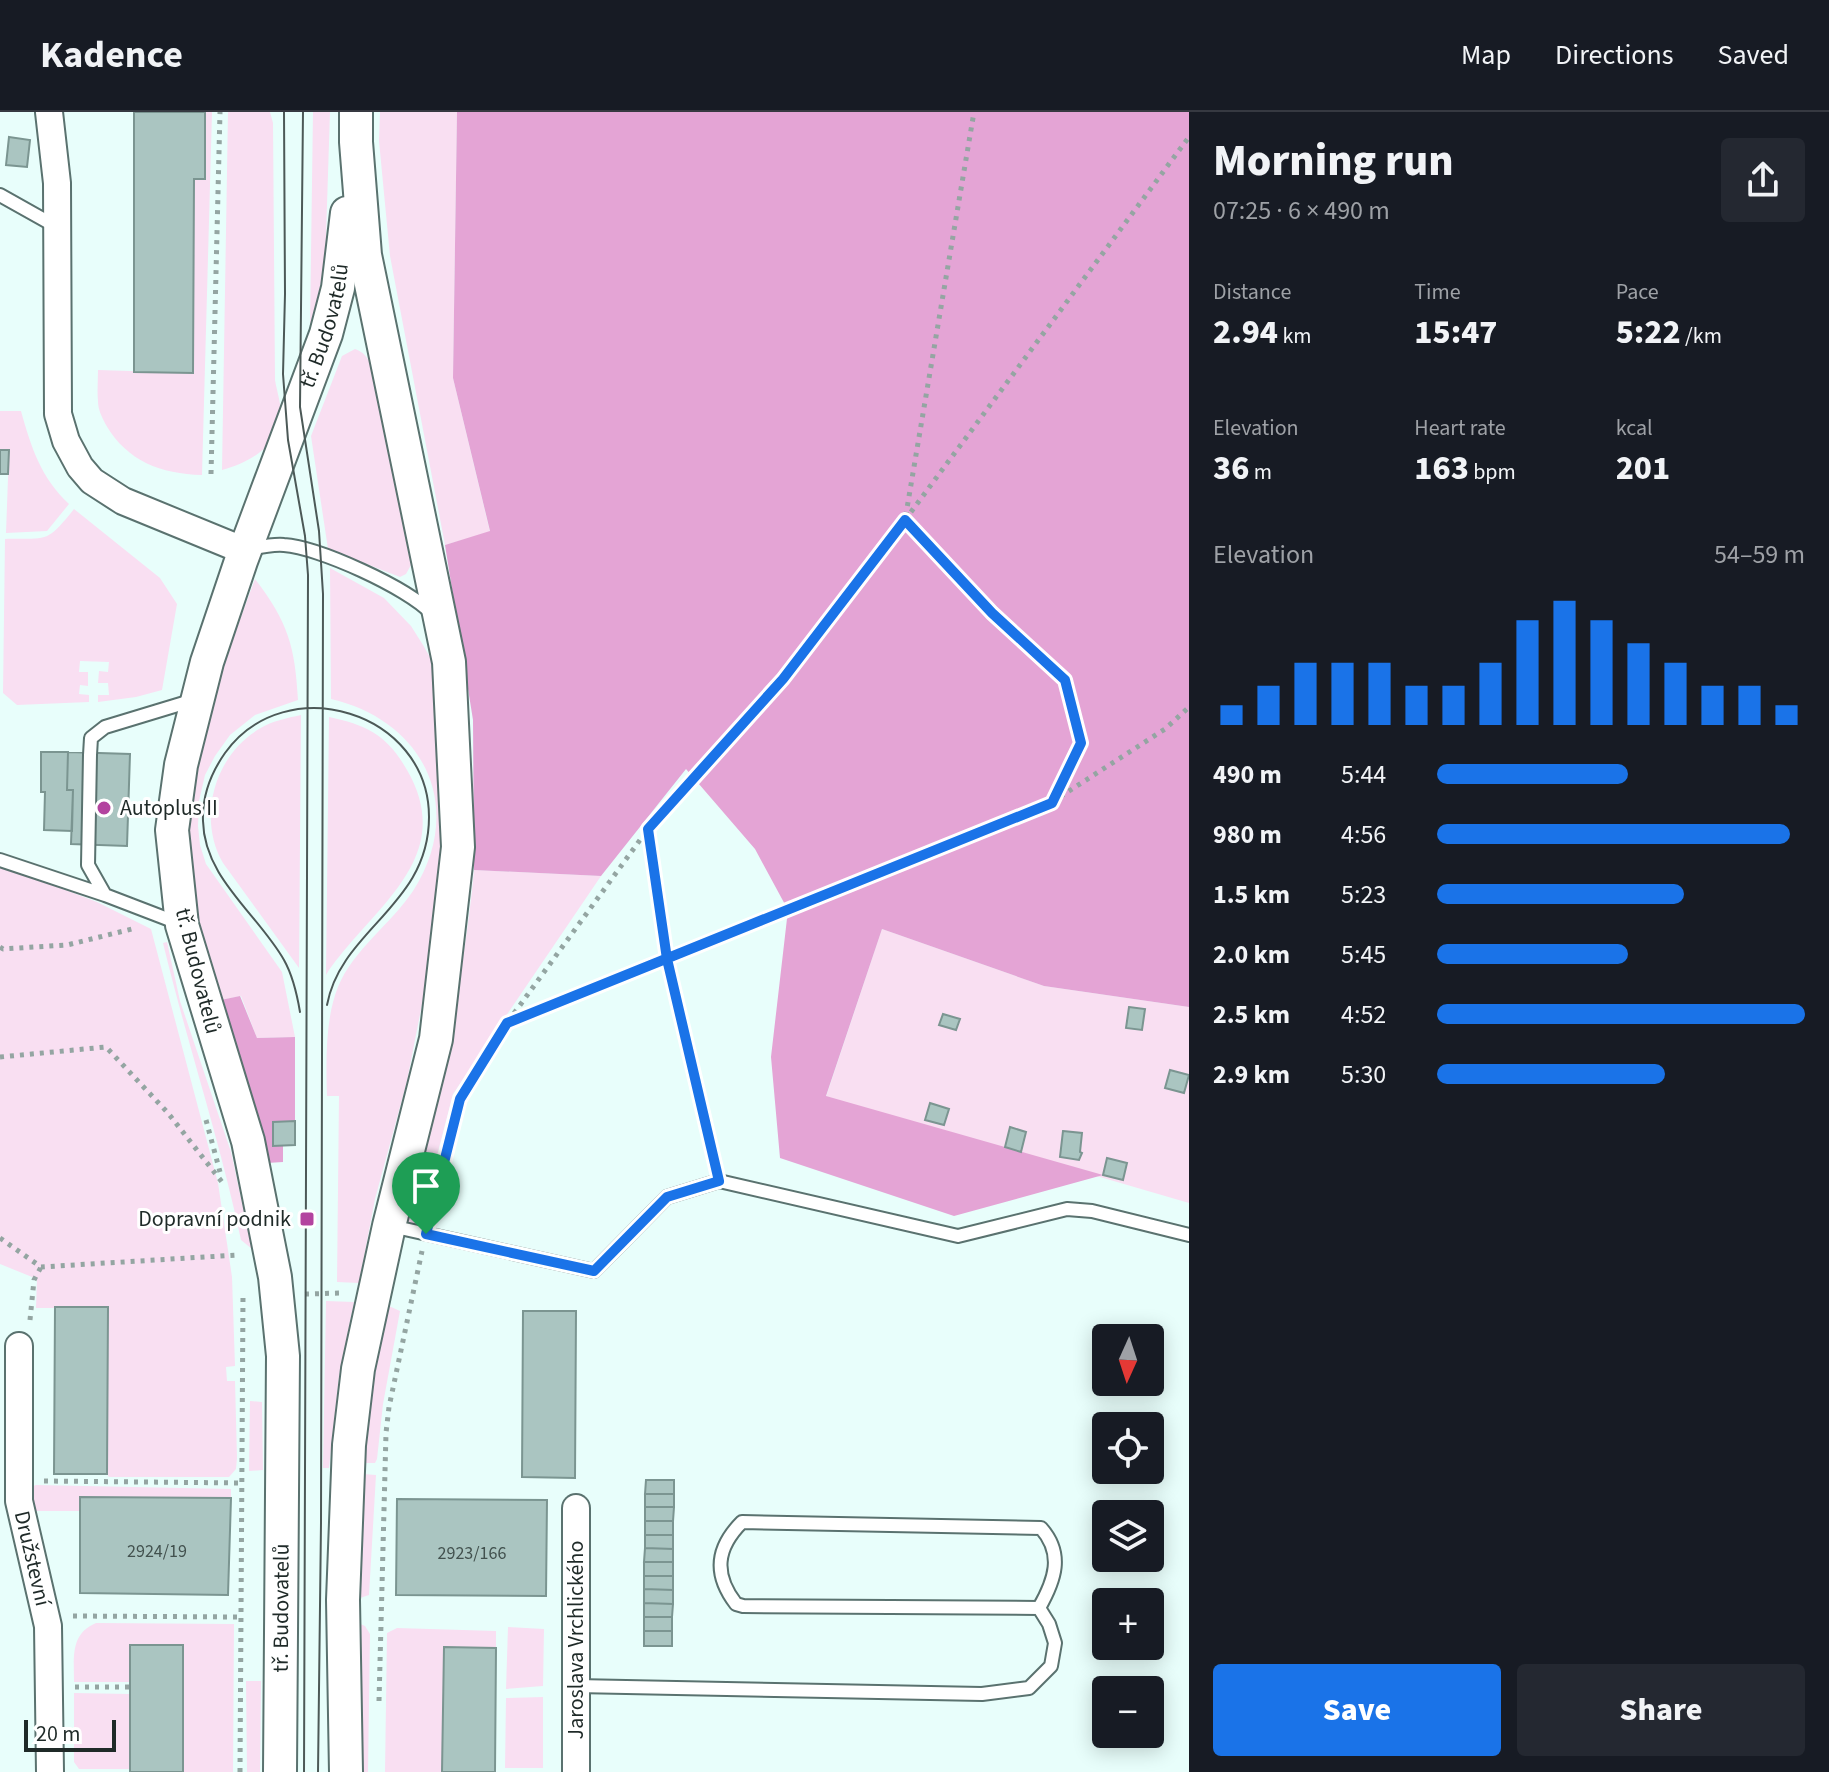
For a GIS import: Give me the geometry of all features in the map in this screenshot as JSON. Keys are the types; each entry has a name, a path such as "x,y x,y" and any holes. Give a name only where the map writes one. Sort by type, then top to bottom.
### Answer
{"street":[{"path":"49,112 57,183 56,396 61,426 73,455 92,481 123,501 245,551"},
{"name":"tř. Budovatelů","path":"280,1772 283,1356 275,1277 248,1141 182,925 172,830 181,765 197,699 245,551 326,334 338,288 356,127"},
{"name":"tř. Budovatelů","path":"346,1772 343,1600 349,1445 358,1369 389,1226 436,1039 458,847 449,662 367,269 356,127"},
{"name":"Družstevní","path":"19,1346 14,1395 19,1501 48,1626 50,1772"},
{"name":"Jaroslava Vrchlického","path":"576,1508 576,1772"}],"lane":[{"path":"0,195 57,227"},
{"path":"245,551 286,545 321,555 410,595 433,615 442,629"},
{"path":"105,895 88,865 91,738 105,727 197,699"},
{"path":"0,860 182,925"},
{"path":"389,1226 594,1271 667,1197 719,1181 958,1236 1067,1209 1092,1211 1189,1235"},
{"path":"742,1522 1041,1528 1053,1542 1055,1562 1050,1587 1039,1608 743,1606 736,1604 726,1587 720,1552 727,1537 742,1522"},
{"path":"576,1686 982,1694 1029,1688 1051,1666 1055,1643 1049,1624 1039,1608"}],"path":[{"path":"211,474 220,112"},
{"path":"905,520 974,112"},
{"path":"379,1708 386,1433 410,1302 460,1099 507,1023 648,829 783,679 1189,137"},
{"path":"905,520 992,613 1065,680 1081,743 1052,803"},
{"path":"507,1023 1052,803 1165,729 1189,707"},
{"path":"648,829 667,959 719,1181"},
{"path":"0,958 2,948 67,945 141,926"},
{"path":"0,1057 106,1047 168,1113 222,1182"},
{"path":"202,1106 225,1197"},
{"path":"0,1238 41,1267 237,1255"},
{"path":"234,1240 240,1268"},
{"path":"19,1346 30,1327 34,1280 41,1267"},
{"path":"240,1772 243,1291"},
{"path":"296,1294 346,1293"},
{"path":"20,1480 243,1483"},
{"path":"69,1616 240,1617"},
{"path":"68,1687 130,1687"}],"shaded area":[{"path":"205,112 212,112 202,475 159,468 124,448 106,425 98,404 98,370 193,373 194,179 205,178"},
{"path":"228,112 270,112 273,123 275,380 281,418 267,446 251,458 222,470"},
{"path":"313,112 330,112 325,267 310,326"},
{"path":"380,112 457,112 453,378 490,532 445,545 390,256 379,141"},
{"path":"457,112 1189,112 1189,1007 1044,986 882,929 826,1096 1103,1175 954,1216 780,1158 771,1057 788,910 755,849 686,769 601,876 474,870 473,720 445,545 490,531 453,378"},
{"path":"355,349 365,355 372,369 411,565 400,577 328,549 311,436 342,356"},
{"path":"0,411 21,411 38,461 51,484 69,504 47,531 6,533 9,451 0,450"},
{"path":"74,509 160,578 177,604 162,690 98,702 98,695 109,695 108,683 98,683 99,671 108,672 109,662 80,661 79,672 88,672 88,686 80,685 79,694 89,695 89,702 17,705 3,693 5,539 45,537"},
{"path":"330,568 384,598 411,626 423,645 431,659 440,744 440,861 430,963 407,1081 375,1199 359,1283 337,1282 339,1096 327,1096 331,1013 338,987 353,961 413,891 429,860 436,829 435,800 427,772 412,748 391,727 364,710 331,699"},
{"path":"255,579 275,608 288,635 295,664 298,700 255,715 230,735 205,775 199,801 198,826 206,864 282,972 295,1037 257,1038 241,996 216,1001 197,934 189,878 188,833 200,748 224,664"},
{"path":"301,715 299,968 223,863 211,827 211,808 221,771 243,741 269,724"},
{"path":"329,717 365,728 392,748 407,770 420,802 422,831 416,857 402,882 326,975"},
{"path":"0,865 97,902 151,929 218,1183 232,1277 235,1366 226,1367 227,1381 235,1381 237,1458 236,1469 229,1477 109,1477 108,1308 36,1308 37,1279 0,1264"},
{"path":"474,870 601,876 453,1094 421,1217 416,1225 406,1226 455,1005"},
{"path":"882,929 1044,986 1189,1007 1189,1203 826,1097"},
{"path":"167,942 180,1001 231,1152 252,1249 241,1240 163,943"},
{"path":"240,996 257,1038 295,1037 295,1121 273,1122 273,1146 283,1146 283,1162 267,1163 216,1001"},
{"path":"326,1301 354,1302 339,1376 329,1468 323,1468"},
{"path":"389,1306 400,1311 383,1404 377,1459 375,1463 365,1463 370,1398"},
{"path":"250,1401 262,1402 263,1470 249,1471"},
{"path":"363,1474 376,1475 369,1595 360,1598"},
{"path":"31,1487 231,1489 231,1498 80,1497 80,1511 36,1511 33,1509"},
{"path":"96,1623 234,1624 233,1772 183,1772 183,1646 131,1645 130,1682 74,1682 75,1647 82,1633"},
{"path":"358,1623 365,1626 370,1634 368,1772 358,1772"},
{"path":"508,1627 544,1629 543,1686 506,1689"},
{"path":"397,1628 496,1631 496,1648 444,1647 442,1772 385,1772 387,1633"},
{"path":"246,1681 261,1681 260,1772 247,1772"},
{"path":"74,1693 130,1694 130,1769 79,1769 74,1762"},
{"path":"543,1697 543,1768 505,1768 506,1698"}],"building":[{"path":"134,112 205,112 205,179 194,179 193,373 134,372"},
{"path":"9,137 30,140 27,167 6,165"},
{"path":"0,450 9,450 8,474 0,474"},
{"path":"41,752 68,752 67,790 73,790 72,831 44,830 45,792 41,792"},
{"path":"68,752 130,754 127,846 71,844 73,790 67,790"},
{"path":"1129,1007 1145,1009 1142,1030 1126,1028"},
{"path":"943,1014 960,1019 956,1030 939,1025"},
{"path":"1170,1070 1189,1075 1184,1093 1165,1088"},
{"path":"930,1103 949,1109 944,1125 925,1120"},
{"path":"295,1121 295,1145 273,1146 273,1122"},
{"path":"1010,1127 1026,1132 1021,1152 1005,1147"},
{"path":"1063,1131 1082,1133 1079,1160 1060,1157"},
{"path":"1107,1158 1127,1163 1123,1180 1103,1175"},
{"path":"55,1307 108,1307 107,1474 54,1474"},
{"path":"523,1311 576,1311 575,1478 522,1477"},
{"path":"646,1480 674,1480 674,1494 645,1494"},
{"path":"645,1494 674,1494 674,1507 645,1507"},
{"path":"80,1497 231,1498 228,1595 80,1593"},
{"path":"397,1499 547,1500 546,1596 396,1595"},
{"path":"645,1507 674,1507 673,1521 645,1521"},
{"path":"645,1521 673,1521 673,1535 645,1535"},
{"path":"645,1535 673,1535 673,1549 645,1548"},
{"path":"645,1548 673,1549 673,1562 644,1562"},
{"path":"644,1562 673,1562 673,1576 644,1576"},
{"path":"644,1576 673,1576 673,1590 644,1589"},
{"path":"644,1589 673,1590 673,1604 644,1603"},
{"path":"644,1603 673,1604 672,1617 644,1617"},
{"path":"644,1617 672,1617 672,1631 644,1631"},
{"path":"644,1631 672,1631 672,1646 644,1646"},
{"path":"130,1645 183,1645 183,1772 130,1772"},
{"path":"444,1647 496,1648 495,1772 442,1772"}],"tram line":[{"path":"284,112 283,374 288,440 305,536 308,575 304,1772"},
{"path":"303,112 300,407 319,531 323,594 318,1772"},
{"path":"300,1012 284,960 234,895 212,860 203,812 208,785 220,761 251,727 283,712 316,708 350,714 381,728 406,751 423,781 429,817 425,848 415,873 400,896 349,956 335,979 327,1005"}],"place":[{"name":"Autoplus II","path":"104,808"},
{"name":"Dopravní podnik","path":"307,1219"}],"route":[{"path":"426,1234 460,1099 507,1023 667,959 1052,803 1081,743 1065,680 992,613 905,520 783,679 648,829 667,959 719,1181 667,1197 594,1271 426,1234"}]}
